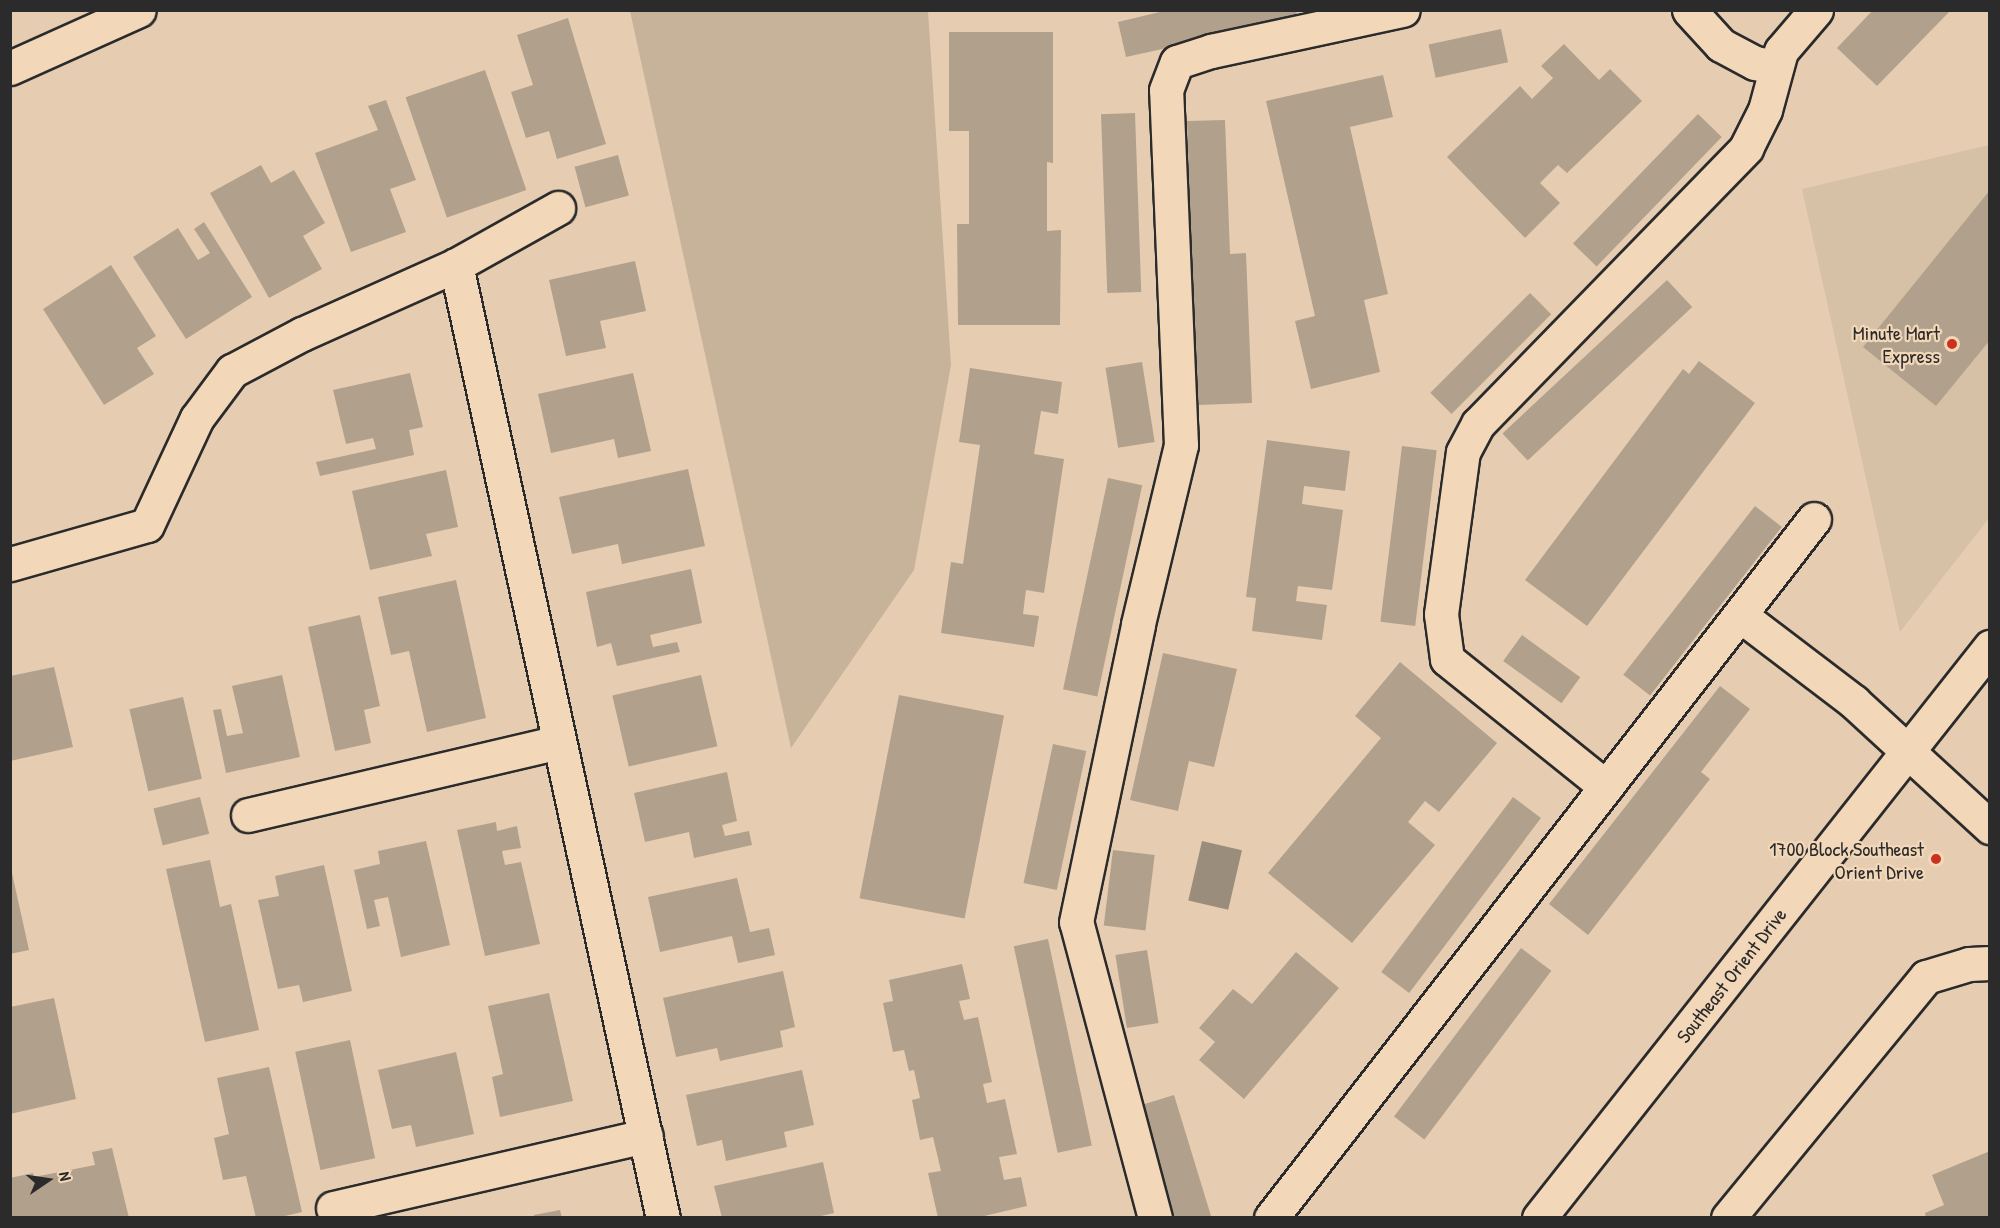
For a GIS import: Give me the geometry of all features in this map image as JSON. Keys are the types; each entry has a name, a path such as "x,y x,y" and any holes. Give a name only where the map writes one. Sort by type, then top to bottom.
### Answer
{"main road":[{"path":"10,68 139,10"},
{"path":"1155,1218 1076,922 1138,624 1181,445 1166,90 1178,62 1211,51 1403,10"},
{"path":"1689,10 1721,45 1755,63 1775,66"},
{"path":"1606,787 1447,659 1441,614 1463,452 1478,424 1746,148 1765,110 1775,66 1781,51 1816,10"},
{"path":"10,564 147,525 197,418 232,371 302,334 456,265 558,208"},
{"path":"456,265 663,1218"},
{"path":"1271,1218 1814,519"},
{"path":"1740,615 1854,702 1989,827"},
{"name":"Southeast Orient Drive","path":"1539,1218 1989,647"},
{"path":"248,815 559,742"},
{"path":"1728,1218 1926,977 1969,964 1989,963"},
{"path":"333,1208 646,1136"}],"shaded area":[{"path":"630,11 928,11 951,365 914,570 791,748"},
{"path":"1989,145 1989,518 1900,632 1802,189"},
{"path":"1202,841 1242,850 1228,910 1188,900"}],"building":[{"path":"1168,10 1296,10 1298,19 1126,57 1118,22"},
{"path":"1873,10 1951,10 1877,86 1837,48"},
{"path":"568,18 606,144 557,159 549,131 526,138 511,92 533,85 517,35"},
{"path":"1501,29 1508,62 1436,78 1429,44"},
{"path":"949,32 1053,32 1053,163 1047,162 1047,231 1061,230 1060,325 958,325 957,224 969,224 969,131 949,131"},
{"path":"1564,44 1599,80 1610,69 1642,101 1567,173 1558,165 1540,183 1560,203 1525,238 1447,157 1520,86 1532,99 1553,78 1541,66"},
{"path":"485,70 526,190 447,217 406,97"},
{"path":"1383,75 1393,117 1350,127 1388,294 1364,300 1380,372 1311,389 1295,321 1315,316 1266,101"},
{"path":"386,100 416,180 390,189 406,232 351,252 315,153 378,130 368,106"},
{"path":"1135,113 1141,292 1107,293 1101,114"},
{"path":"1698,114 1722,137 1597,266 1573,243"},
{"path":"1225,120 1230,254 1246,253 1252,403 1197,405 1187,121"},
{"path":"618,155 629,196 585,207 575,167"},
{"path":"261,165 271,183 294,170 325,223 303,236 322,269 269,298 210,193"},
{"path":"1990,190 1990,340 1936,406 1863,347"},
{"path":"204,222 252,297 186,339 133,257 178,228 198,260 210,253 194,229"},
{"path":"635,261 646,311 600,321 606,348 566,356 549,280"},
{"path":"111,265 156,336 137,348 154,374 104,405 43,309"},
{"path":"1667,280 1692,307 1528,461 1502,433"},
{"path":"1530,293 1551,314 1452,414 1430,393"},
{"path":"1699,361 1755,403 1587,626 1525,580 1683,369 1689,374"},
{"path":"1142,362 1155,442 1118,448 1105,368"},
{"path":"970,368 1062,382 1058,414 1041,411 1034,454 1064,459 1044,593 1026,590 1023,614 1039,616 1034,647 941,633 951,562 963,564 980,445 959,442"},
{"path":"410,373 423,427 409,430 414,455 320,476 316,462 376,449 373,438 346,444 333,390"},
{"path":"633,373 651,451 618,458 614,439 551,453 538,394"},
{"path":"1267,440 1350,451 1345,491 1304,486 1302,504 1343,510 1332,590 1298,586 1296,601 1327,605 1322,640 1252,631 1256,598 1246,597"},
{"path":"1402,446 1437,450 1415,626 1380,622"},
{"path":"688,469 705,546 622,564 618,544 572,554 559,497"},
{"path":"446,470 458,527 426,534 432,556 370,570 352,491"},
{"path":"1108,478 1142,485 1097,697 1063,689"},
{"path":"1755,506 1782,527 1650,696 1623,675"},
{"path":"691,569 702,623 650,635 653,647 677,642 680,652 617,666 611,643 597,647 586,592"},
{"path":"456,580 486,718 427,732 409,651 391,655 378,597"},
{"path":"360,615 380,706 364,710 371,743 335,751 308,627"},
{"path":"1522,635 1580,677 1561,703 1503,661"},
{"path":"1163,653 1237,669 1214,767 1189,761 1178,811 1130,800"},
{"path":"1400,662 1497,743 1439,812 1425,801 1408,822 1435,845 1352,943 1268,873 1381,738 1355,716"},
{"path":"54,667 73,747 10,761 10,676"},
{"path":"282,675 300,757 226,773 213,710 221,709 227,736 243,733 232,686"},
{"path":"701,675 717,746 629,767 612,695"},
{"path":"1720,686 1750,709 1701,772 1710,779 1588,935 1549,904"},
{"path":"899,695 1004,715 965,919 860,898"},
{"path":"183,697 202,779 148,791 129,709"},
{"path":"1053,744 1086,751 1057,890 1023,883"},
{"path":"727,772 737,821 722,825 725,836 749,831 752,845 694,858 689,832 645,842 634,793"},
{"path":"200,797 209,834 163,845 153,809"},
{"path":"1513,797 1541,818 1409,993 1381,972"},
{"path":"496,822 497,831 517,826 521,848 502,851 505,865 521,862 540,944 485,956 457,830"},
{"path":"426,841 450,945 401,957 388,897 374,900 380,926 367,929 354,870 380,864 378,851"},
{"path":"1113,850 1155,855 1145,931 1104,925"},
{"path":"210,860 220,907 231,904 259,1030 205,1042 166,869"},
{"path":"10,864 29,950 10,954"},
{"path":"324,865 352,991 303,1002 299,985 278,989 258,900 279,896 275,876"},
{"path":"737,878 750,932 769,928 775,955 738,963 732,936 660,952 648,897"},
{"path":"1048,939 1092,1145 1058,1153 1014,946"},
{"path":"1521,948 1551,971 1424,1139 1394,1117"},
{"path":"1147,950 1159,1023 1127,1028 1115,955"},
{"path":"1296,952 1339,988 1244,1099 1199,1060 1215,1042 1199,1028 1233,989 1252,1004"},
{"path":"962,964 970,999 959,1001 964,1020 978,1017 992,1082 983,1084 987,1103 1005,1099 1017,1154 999,1157 1004,1180 1021,1177 1027,1206 976,1218 938,1218 928,1173 941,1171 933,1137 920,1140 912,1100 920,1098 914,1070 909,1071 904,1050 893,1052 883,1003 893,1001 889,980"},
{"path":"783,971 795,1027 780,1031 783,1047 720,1061 717,1048 676,1057 663,998"},
{"path":"549,993 573,1101 500,1117 492,1077 503,1074 488,1006"},
{"path":"54,998 76,1099 10,1114 10,1007"},
{"path":"350,1040 375,1158 320,1170 295,1052"},
{"path":"456,1052 474,1134 416,1147 411,1125 392,1129 378,1070"},
{"path":"269,1067 302,1212 276,1218 256,1218 246,1176 223,1180 214,1138 229,1134 217,1078"},
{"path":"802,1070 814,1125 784,1132 787,1147 726,1161 722,1140 697,1146 686,1095"},
{"path":"1174,1095 1212,1218 1170,1218 1136,1107"},
{"path":"112,1148 129,1218 11,1218 10,1178 33,1173 34,1177 95,1165 92,1152"},
{"path":"1990,1151 1990,1218 1926,1218 1925,1213 1944,1205 1932,1175"},
{"path":"823,1162 834,1213 812,1218 722,1218 714,1186"},
{"path":"560,1210 562,1218 534,1218 534,1215"}],"place":[{"name":"Minute Mart Express","path":"1952,344"},
{"name":"1700 Block Southeast Orient Drive","path":"1936,859"}]}
